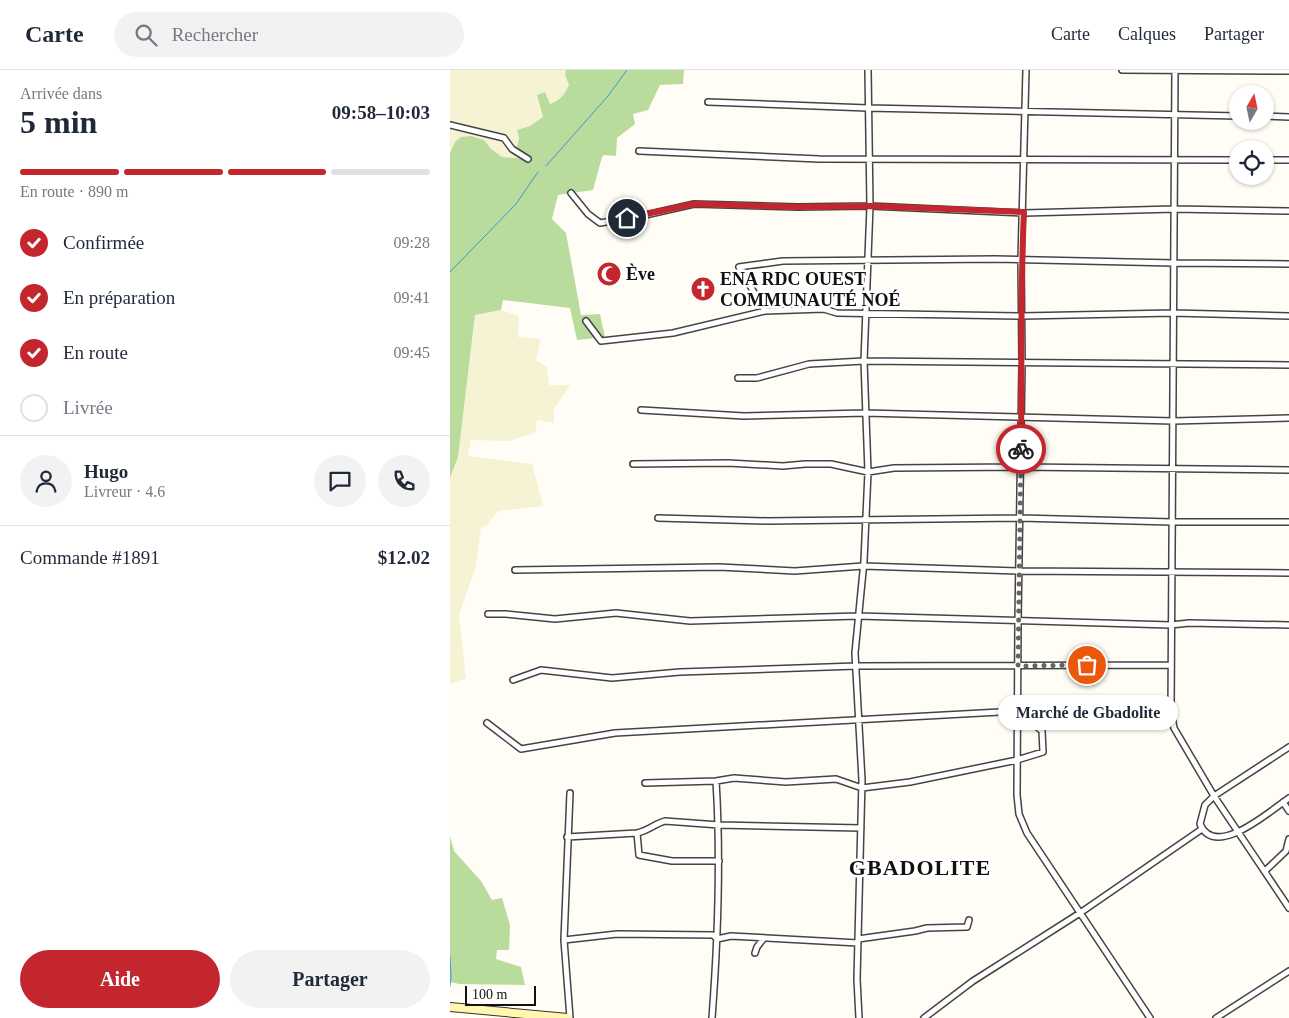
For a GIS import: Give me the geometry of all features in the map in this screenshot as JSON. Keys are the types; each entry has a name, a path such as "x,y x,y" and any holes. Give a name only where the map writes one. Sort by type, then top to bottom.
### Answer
{"street":[{"path":"859,1018 856,979 862,788 855,653 863,566 868,472 864,362 870,206 868,70"},
{"path":"1026,70 1018,621 1017,795 1019,814 1027,833 1150,1018"},
{"path":"1122,70 1289,71"},
{"path":"1175,71 1171,711 1174,728 1214,796 1289,908"},
{"path":"708,102 868,108 1229,116"},
{"path":"1274,116 1289,117"},
{"path":"450,125 504,138 512,149 528,159"},
{"path":"640,151 819,158 1229,160"},
{"path":"1274,160 1289,160"},
{"path":"571,193 588,214 600,223 694,204 798,207 870,206 1024,212 1289,211"},
{"path":"765,311 739,267 783,261 1022,259 1289,264"},
{"path":"586,320 601,341 673,333 765,311 824,309 837,313 865,314 1022,316 1173,313 1289,316"},
{"path":"738,378 757,378 810,364 864,362 1289,365"},
{"path":"641,410 744,416 865,413 1173,421 1289,418"},
{"path":"633,464 728,462 783,466 831,464 868,472 894,468 1020,466 1289,470"},
{"path":"658,518 768,521 1020,518 1172,522 1289,522"},
{"path":"515,570 719,567 795,571 863,566 1019,571 1289,573"},
{"path":"488,614 555,619 616,613 690,621 858,616 1172,625 1189,623 1289,626"},
{"path":"513,680 541,670 612,678 680,672 856,666 1171,665"},
{"path":"487,723 521,750 615,733 1018,710 1042,731 1043,752 1018,760 910,782 862,788 836,779 786,782 734,778 716,781 645,783"},
{"path":"1289,747 1214,796 1205,805 1200,824 1207,835 1216,838 1225,837 1238,832 1289,798"},
{"path":"712,1018 719,861 716,781"},
{"path":"450,1007 569,1018 564,940 570,793"},
{"path":"1283,802 1289,811"},
{"path":"567,837 637,833 665,822 719,826 861,828"},
{"path":"924,1018 973,981 1080,913 1202,829"},
{"path":"637,833 638,856 672,861 719,861"},
{"path":"1265,871 1286,851 1289,839"},
{"path":"717,939 731,936 858,941 927,928 968,927 969,920"},
{"path":"564,940 617,934 713,935 717,939"},
{"path":"755,953 764,938"},
{"path":"1216,1018 1289,970"}],"shaded area":[{"path":"450,70 566,70 565,75 569,85 565,93 559,101 550,104 538,95 543,117 519,138 516,150 531,159 502,157 491,149 484,140 455,142 450,153"},
{"path":"501,310 519,316 518,337 541,339 536,360 547,367 549,385 570,385 554,409 554,423 537,420 535,433 509,441 471,440 468,456 532,464 543,506 498,511 488,524 481,528 476,566 459,615 466,678 450,684 450,478 458,457 475,315"}],"green space":[{"path":"566,70 684,70 683,84 660,85 648,110 633,114 635,124 617,138 616,156 604,155 602,157 593,190 558,195 552,219 566,233 581,315 600,314 605,337 577,340 570,308 503,300 501,310 475,315 458,457 450,478 450,153 455,142 461,137 471,136 484,140 491,149 502,157 530,159 516,150 519,138 517,130 530,126 543,117 537,95 545,92 550,104 562,97 569,85 565,75"},
{"path":"450,836 454,851 481,881 492,900 502,898 510,925 509,950 497,950 496,959 521,967 525,985 459,984 450,982"}],"waterway":[{"path":"546,166 608,96 627,70"},
{"path":"450,272 516,204 538,172"},
{"path":"450,956 450,986"}],"way so far":[{"path":"1021,449 1018,666 1087,665"}],"place":[{"name":"Ève","path":"609,274"},
{"name":"ENA RDC OUEST COMMUNAUTÉ NOÉ","path":"703,289"},
{"name":"Marché de Gbadolite","path":"1087,665"}],"district":[{"name":"GBADOLITE","path":"920,867"}],"route":[{"path":"627,218 694,204 798,207 870,206 1024,212 1021,449"}]}
